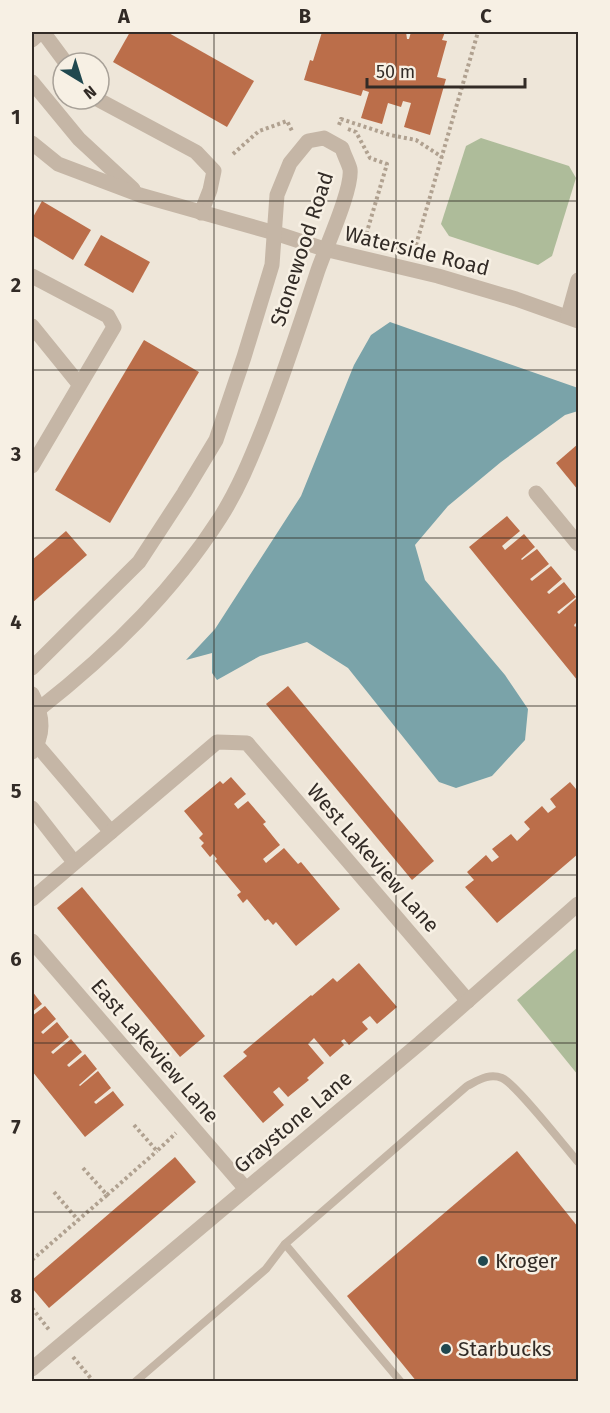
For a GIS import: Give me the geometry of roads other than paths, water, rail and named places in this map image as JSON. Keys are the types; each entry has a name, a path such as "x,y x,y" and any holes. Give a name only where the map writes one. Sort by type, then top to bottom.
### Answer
{"street":[{"path":"32,40 42,32 57,51"},
{"name":"Waterside Road","path":"32,82 79,138 140,195"},
{"path":"111,106 196,152 214,171 201,213"},
{"name":"Stonewood Road","path":"32,668 139,562 216,440 272,265 277,195 290,163 308,141 324,138 342,148 350,171 341,210 324,249 283,378 250,461 221,517 169,589 124,636 70,685 39,709"},
{"name":"Waterside Road","path":"32,143 58,164 140,195 324,249 438,276 573,318"},
{"path":"32,276 108,316 114,327 32,466"},
{"path":"573,318 579,280"},
{"path":"32,326 80,384"},
{"path":"536,493 579,544"},
{"path":"32,694 39,709 42,727 34,748 111,832 32,899"},
{"name":"West Lakeview Lane","path":"111,832 218,742 247,742 468,1001"},
{"path":"32,808 74,862"},
{"name":"Graystone Lane","path":"32,1369 468,1001 579,904"},
{"name":"East Lakeview Lane","path":"32,941 246,1189"}],"lane":[{"path":"135,1382 266,1269 285,1244 467,1086 486,1076 504,1078 579,1162"},
{"path":"285,1244 401,1382"}],"water":[{"path":"390,322 578,388 578,411 565,415 501,462 448,506 415,545 425,580 505,675 528,709 525,740 492,776 456,788 439,782 348,668 307,642 260,656 217,680 212,673 212,653 186,660 215,629 301,496 354,365 371,335"}],"place":[{"name":"Kroger","path":"483,1261"},
{"name":"Starbucks","path":"446,1349"}]}
